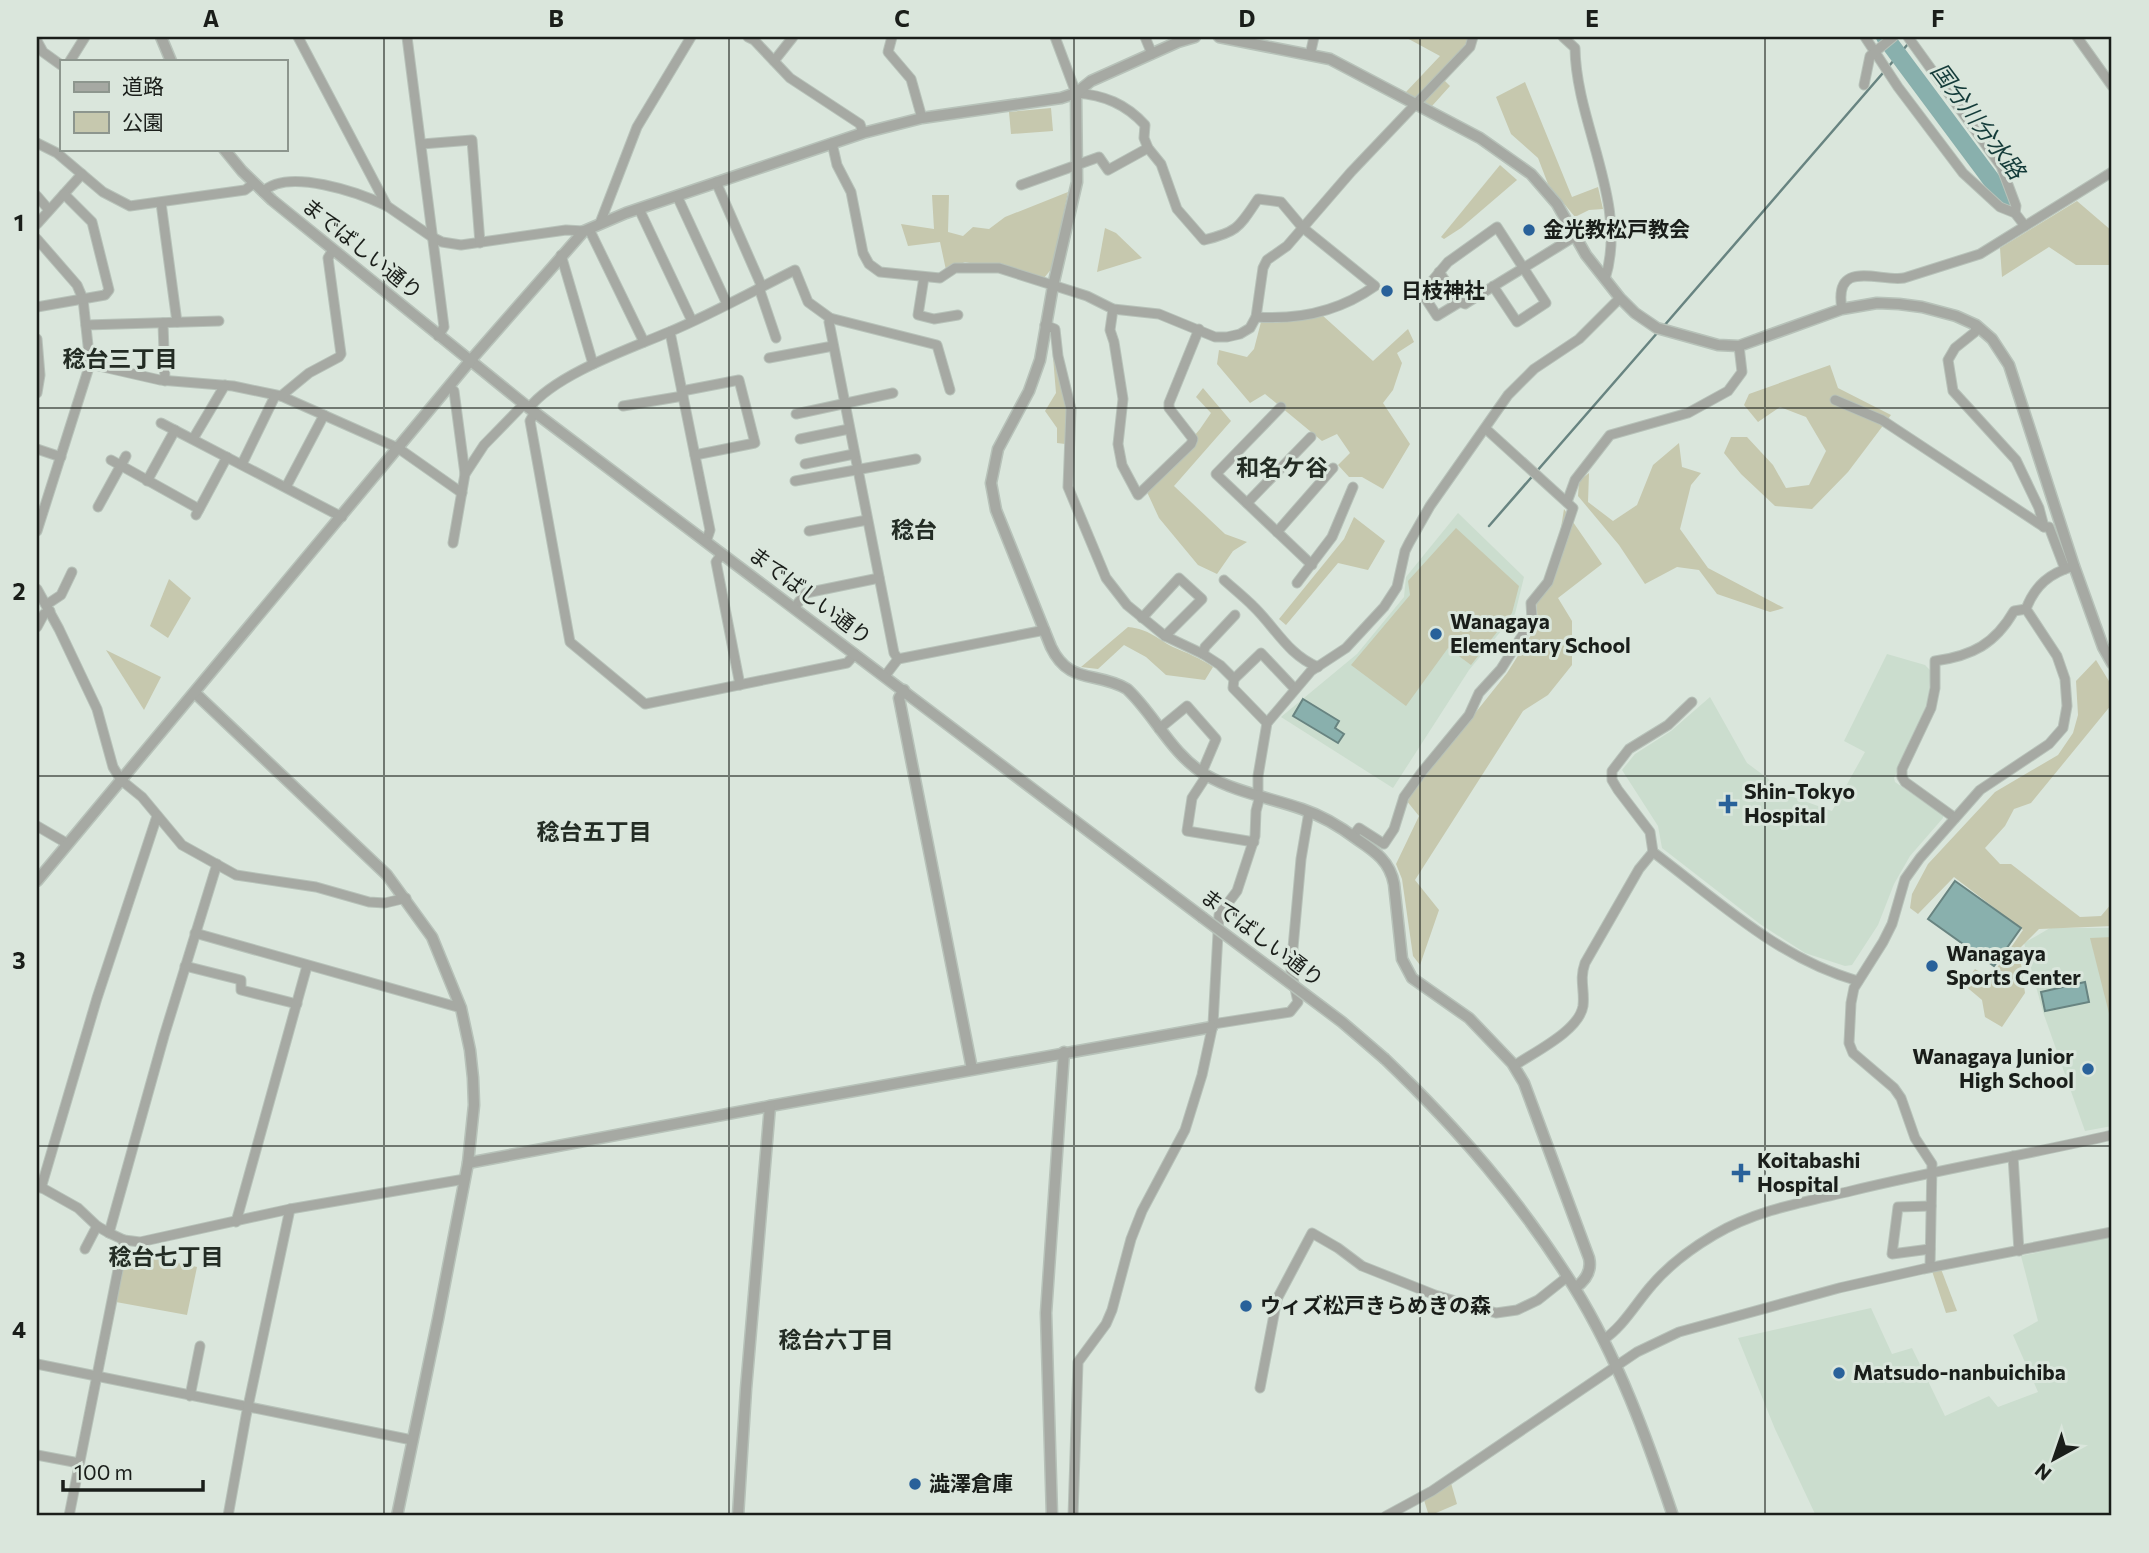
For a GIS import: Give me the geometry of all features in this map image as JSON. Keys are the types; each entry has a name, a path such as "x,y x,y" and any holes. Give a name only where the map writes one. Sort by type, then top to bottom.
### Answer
{"street":[{"path":"71,60 85,37"},
{"path":"161,37 171,60"},
{"path":"298,37 387,206"},
{"path":"407,37 444,327 438,336"},
{"path":"600,223 638,127 691,37"},
{"path":"748,37 789,78 860,124 863,133"},
{"path":"774,61 793,37"},
{"path":"892,37 888,52 911,79 922,118"},
{"path":"1055,37 1076,93 1078,163 1036,375 998,449 991,483 996,510 1045,631 1057,659 1063,666 1078,674 1127,688 1179,752 1205,774 1309,812 1353,836 1380,856 1392,872 1402,958 1412,978 1469,1017 1514,1066 1524,1083 1589,1258 1588,1273 1575,1288"},
{"path":"1145,37 1152,54"},
{"path":"37,881 470,361 561,255 586,230 716,182 863,133 922,118 1062,99 1076,93 1091,81 1152,54 1177,39 1195,37"},
{"path":"1219,37 1330,59 1480,138 1531,174 1557,204 1586,255 1620,298 1633,312 1657,328 1718,345 1739,346 1842,309 1877,303 1922,307 1956,316 1976,326 1992,339 2009,365 2070,567 2102,647 2112,663"},
{"path":"1310,55 1314,37"},
{"path":"832,142 837,165 851,192 863,253 869,264 880,272 940,278 955,268 999,268 1087,296 1113,309 1159,314 1215,337 1227,337 1250,328 1256,317 1263,268 1267,260 1287,246 1470,47 1473,37"},
{"path":"1563,37 1575,48"},
{"path":"1580,37 1575,48 1576,71 1582,103 1606,186 1610,229 1609,267 1605,279"},
{"path":"1866,37 1898,87 1963,173 2000,207 2015,213 2025,226"},
{"path":"1864,85 1870,56 1893,37"},
{"path":"1908,37 2001,166 2016,206 2015,213"},
{"path":"2077,37 2112,86"},
{"path":"38,40 43,52 60,64"},
{"path":"1076,93 1094,94 1132,111 1145,125 1144,138 1148,148 1161,163 1177,209 1204,240 1226,235 1236,229 1258,199 1281,202 1302,227 1375,286 1357,299 1316,313 1278,319 1256,317"},
{"path":"422,144 471,140 480,243"},
{"path":"37,143 57,153 103,192 125,204 161,203 245,190 254,183"},
{"path":"1021,185 1078,163 1100,158 1108,170 1148,148"},
{"name":"までばしい通り","path":"225,150 263,192 529,408 1342,1022 1384,1059 1477,1153 1528,1218 1575,1288 1615,1367 1652,1455 1673,1516"},
{"path":"1842,309 1842,291 1853,276 1859,274 1905,278 1980,254 2112,172"},
{"path":"37,224 82,174"},
{"path":"263,192 269,186 298,181 366,196 387,206 432,237 442,242 461,245 566,230 586,230"},
{"path":"716,182 761,287 776,338"},
{"path":"37,307 105,295 109,290 92,222 64,194"},
{"path":"37,196 49,210"},
{"path":"677,196 727,304"},
{"path":"161,203 177,321"},
{"path":"639,209 692,321"},
{"path":"1460,302 1437,316 1422,293 1448,262 1497,227 1546,303 1517,322 1493,286"},
{"path":"586,230 644,342"},
{"path":"1439,272 1460,302 1465,304 1576,236"},
{"path":"37,239 77,285 83,299 90,364 37,531"},
{"path":"242,464 278,396 341,354 328,258 333,250"},
{"path":"561,255 593,364"},
{"path":"465,474 488,440 529,408 539,396 593,364 670,332 795,270 808,302 831,318 937,345 950,390"},
{"path":"923,277 918,315 934,319 958,315"},
{"path":"1073,1516 1078,1362 1106,1324 1131,1239 1142,1211 1185,1130 1202,1075 1212,1025 1219,915 1237,891 1254,842 1259,795 1258,776 1267,723 1295,689 1318,667 1346,648 1396,590 1409,543 1444,486 1486,429 1502,402 1534,369 1579,339 1620,298"},
{"path":"1113,309 1110,330 1123,399 1118,444 1122,466 1138,495 1193,439 1169,408 1169,403 1199,329"},
{"path":"831,318 829,322 833,346 878,578 894,653 898,659"},
{"path":"86,325 219,321"},
{"path":"163,323 165,381"},
{"path":"1045,325 1055,329 1058,356 1071,409 1068,487 1106,578 1142,618 1165,636 1220,665 1234,679"},
{"path":"1976,326 1975,332 1955,348 1948,360 1953,391 2016,460 2039,508 2044,527"},
{"path":"670,332 710,530 706,542"},
{"path":"37,339 40,375 37,393"},
{"path":"769,358 833,346"},
{"path":"1567,502 1575,480 1610,435 1688,413 1728,391 1742,372 1739,346"},
{"path":"90,364 165,381 225,385 278,396 398,448 462,493"},
{"path":"622,406 739,380 755,443 695,455"},
{"path":"193,439 225,385"},
{"path":"449,387 454,391 465,474 453,543"},
{"path":"796,414 893,393"},
{"path":"1835,400 1882,420 2044,527 2049,527 2070,567"},
{"path":"1281,407 1216,474 1312,565"},
{"path":"529,408 570,642 645,704 847,663 855,653"},
{"path":"286,487 324,415"},
{"path":"161,423 342,517"},
{"path":"800,439 849,429"},
{"path":"1353,836 1359,828 1384,845 1394,830 1404,797 1469,715 1479,693 1501,669 1532,620 1531,603 1548,582 1573,508 1486,429"},
{"path":"148,481 175,430"},
{"path":"1247,503 1311,437"},
{"path":"37,449 61,457"},
{"path":"805,464 854,454"},
{"path":"111,460 123,461 148,481 197,512 227,457"},
{"path":"795,481 916,459"},
{"path":"98,507 123,461"},
{"path":"1277,533 1333,468"},
{"path":"1297,583 1332,537 1353,487"},
{"path":"809,531 867,520"},
{"path":"722,554 716,562 740,685"},
{"path":"2026,609 2031,597 2045,579 2070,567"},
{"path":"37,627 48,608 61,595 72,572"},
{"path":"794,608 806,593 878,578"},
{"path":"1142,618 1180,578 1202,599 1165,636"},
{"path":"1224,580 1254,607 1293,652 1318,667"},
{"path":"37,589 97,709 113,767 121,780 142,797 182,845 236,875 316,887 369,902 385,903 406,898"},
{"path":"1955,818 1905,782 1902,776 1902,769 1931,708 1935,688 1935,661 1953,659 1990,642 2006,625 2014,611 2026,609"},
{"path":"1930,1267 1931,1164 1915,1138 1901,1098 1894,1088 1853,1054 1849,1042 1851,1003 1858,981 1884,943 1905,879 1920,858 1980,790 2049,744 2063,728 2067,706 2065,679 2057,656 2026,609"},
{"path":"1203,654 1205,648 1236,615"},
{"path":"885,676 898,659 1045,631"},
{"path":"1267,723 1233,688 1234,679 1261,653 1295,689"},
{"path":"904,690 898,698 972,1069"},
{"path":"195,693 387,875 432,937 461,1008 473,1078 474,1105 468,1163 397,1516"},
{"path":"1692,702 1668,724 1629,749 1612,771 1612,780 1618,790 1650,832 1653,852 1738,919 1793,954 1858,981"},
{"path":"1159,729 1187,706 1216,739 1205,774 1192,798 1187,831 1254,842"},
{"path":"468,1163 1290,1012 1298,1002 1291,970 1301,859 1309,812"},
{"path":"157,816 109,959 39,1186 78,1208 109,1233 124,1240 154,1241 290,1209 465,1179"},
{"path":"37,826 68,844"},
{"path":"1514,1066 1576,1021 1582,1008 1581,975 1585,963 1639,869 1653,852"},
{"path":"109,1233 217,864"},
{"path":"195,933 461,1008"},
{"path":"185,966 241,980 241,990 297,1004"},
{"path":"236,1222 307,966"},
{"path":"1052,1516 1046,1313 1065,1052"},
{"path":"738,1516 770,1106"},
{"path":"1602,1340 1616,1331 1654,1282 1672,1265 1726,1229 1749,1218 1792,1204 2112,1135"},
{"path":"2013,1156 2019,1251"},
{"path":"1930,1249 1892,1254 1898,1207 1931,1206"},
{"path":"228,1516 290,1209"},
{"path":"85,1249 97,1226"},
{"path":"1385,1516 1432,1491 1637,1352 1679,1332 1839,1288 2112,1231"},
{"path":"1260,1388 1277,1299 1312,1233 1362,1266 1435,1295 1496,1313 1517,1310 1538,1300 1567,1277"},
{"path":"69,1516 124,1240"},
{"path":"190,1396 200,1346"},
{"path":"37,1364 412,1440"},
{"path":"37,1455 79,1463"}],"shaded area":[{"name":"Wanagaya Elementary School","path":"1458,513 1524,577 1515,614 1469,670 1393,788 1281,717 1357,654 1404,597 1406,577"},
{"name":"Shin-Tokyo Hospital","path":"1887,654 1925,665 1931,671 1927,710 1894,778 1895,782 1943,815 1943,818 1910,856 1894,884 1878,925 1852,965 1845,966 1805,953 1760,924 1662,848 1658,826 1622,770 1635,754 1671,731 1710,697 1747,763 1793,797 1832,811 1865,752 1844,741"},
{"name":"Wanagaya Junior High School","path":"2050,928 2112,928 2112,1126 2085,1131 2043,1012 2024,943"},
{"name":"Matsudo-nanbuichiba","path":"2109,1237 2112,1245 2112,1509 2105,1516 1816,1516 1775,1429 1738,1338 1871,1308 1892,1354 1912,1348 1945,1416 1989,1396 1998,1407 2038,1392 2013,1335 2038,1321 2021,1256"}],"green space":[{"path":"1405,37 1471,37 1470,43 1439,75 1450,86 1432,106 1406,92 1440,56"},
{"path":"1525,82 1572,197 1598,187 1603,209 1589,210 1575,217 1548,184 1538,158 1511,134 1496,97"},
{"path":"1051,108 1053,131 1011,134 1009,112"},
{"path":"1500,165 1517,180 1461,228 1444,239 1441,237"},
{"path":"1068,192 1053,267 1044,278 965,262 946,270 940,242 908,246 901,224 934,229 932,195 949,195 948,232 963,236 973,227 989,229 1005,217"},
{"path":"2077,201 2112,231 2112,265 2076,265 2049,247 2002,277 2000,248"},
{"path":"1105,228 1116,233 1142,258 1097,272"},
{"path":"1322,315 1373,361 1408,329 1414,342 1397,353 1402,363 1393,390 1383,403 1410,444 1383,489 1362,477 1349,477 1338,465 1350,453 1337,434 1322,441 1265,394 1250,403 1217,364 1219,350 1247,357 1254,349 1261,322 1275,323"},
{"path":"1052,345 1055,347 1067,409 1065,444 1057,443 1057,428 1045,411 1056,393"},
{"path":"1830,365 1838,388 1891,415 1848,472 1812,509 1775,506 1741,474 1724,453 1731,437 1747,437 1773,465 1786,488 1809,485 1826,451 1806,417 1780,407 1758,422 1744,405 1749,394"},
{"path":"1203,388 1231,421 1174,486 1225,534 1247,542 1233,551 1217,574 1198,565 1159,518 1147,492 1211,413 1196,397"},
{"path":"1679,443 1682,467 1701,473 1691,485 1680,529 1708,568 1784,608 1770,612 1717,594 1699,570 1677,567 1645,584 1619,545 1578,496 1579,481 1589,473 1588,502 1613,521 1637,505 1653,465"},
{"path":"1564,509 1602,564 1558,598 1572,621 1572,665 1548,695 1523,711 1415,880 1439,910 1420,965 1413,956 1402,879 1396,864 1419,816 1406,800 1507,673 1538,624 1536,597 1552,583"},
{"path":"1354,517 1385,541 1368,570 1338,563 1286,625 1279,619 1344,539"},
{"path":"1456,528 1519,586 1512,613 1471,665 1448,648 1406,706 1351,665 1410,595 1408,581"},
{"path":"169,579 191,598 168,638 150,626"},
{"path":"1128,627 1147,632 1213,667 1205,680 1166,675 1146,657 1124,645 1098,669 1081,667"},
{"path":"106,650 161,677 144,710"},
{"path":"2096,660 2112,686 2112,704 2031,803 2014,809 2005,826 1985,848 2000,864 2011,864 2080,917 2101,916 2112,903 2112,926 2039,929 2019,949 2025,993 2002,1027 1985,1017 1982,1000 1963,984 1975,969 1990,978 2023,930 1954,877 1918,914 1910,908 1912,894 1928,864 1995,792 2058,755 2073,733 2078,715 2076,681"},
{"path":"2112,937 2112,1025 2090,938"},
{"path":"125,1251 197,1267 187,1315 116,1302"},
{"path":"1941,1269 1957,1311 1946,1313 1932,1271"},
{"path":"1451,1483 1457,1504 1429,1516 1424,1500"}],"water":[{"path":"1303,699 1339,721 1335,728 1344,734 1338,743 1293,716"},
{"path":"1955,881 2021,928 1994,966 1928,919"},
{"path":"2085,982 2089,1002 2045,1011 2041,992"}],"waterway":[{"name":"国分川分水路","path":"1885,37 2007,201"},
{"path":"1663,327 1908,44"},
{"path":"1489,526 1658,332"}],"place":[{"name":"金光教松戸教会","path":"1529,230"},
{"name":"日枝神社","path":"1387,291"},
{"name":"Wanagaya Elementary School","path":"1436,634"},
{"name":"Shin-Tokyo Hospital","path":"1728,804"},
{"name":"Wanagaya Sports Center","path":"1932,966"},
{"name":"Wanagaya Junior High School","path":"2088,1069"},
{"name":"Koitabashi Hospital","path":"1741,1173"},
{"name":"ウィズ松戸きらめきの森","path":"1246,1306"},
{"name":"Matsudo-nanbuichiba","path":"1839,1373"},
{"name":"澁澤倉庫","path":"915,1484"}],"district":[{"name":"稔台三丁目","path":"120,359"},
{"name":"和名ケ谷","path":"1282,468"},
{"name":"稔台","path":"914,530"},
{"name":"稔台五丁目","path":"594,832"},
{"name":"稔台七丁目","path":"166,1257"},
{"name":"稔台六丁目","path":"836,1340"}]}
